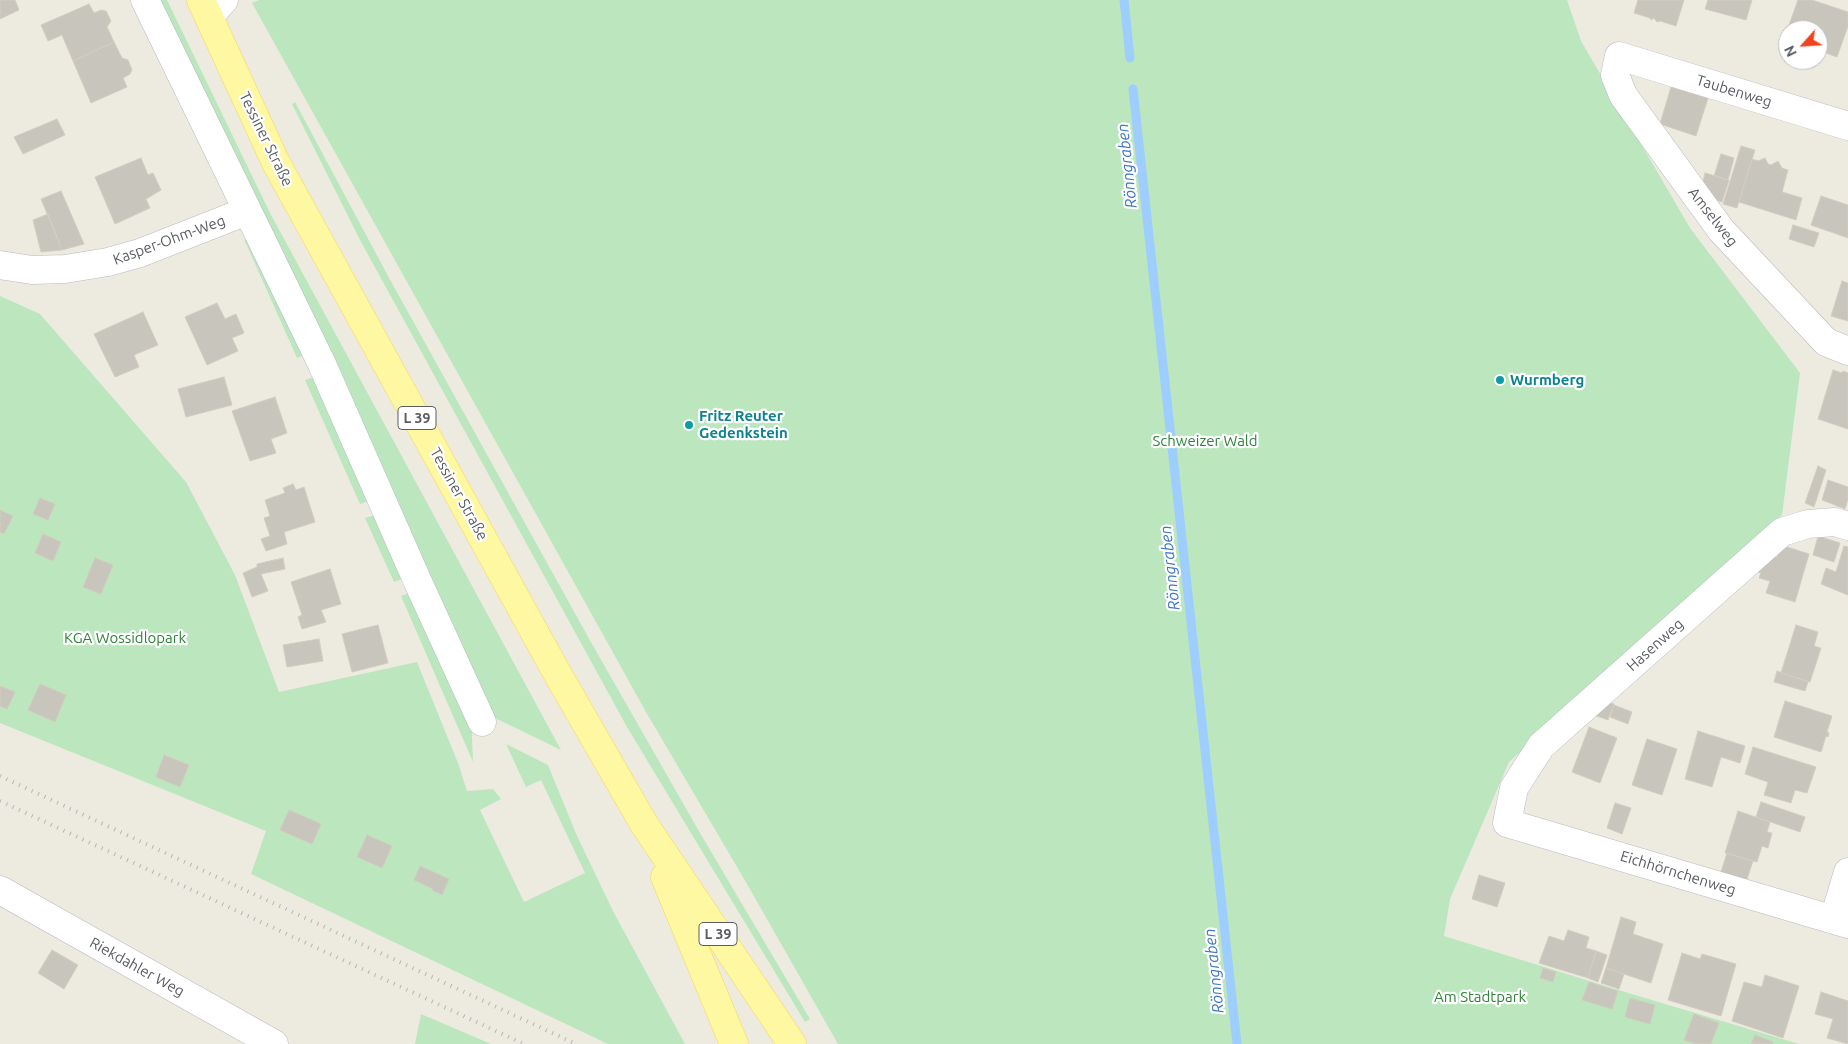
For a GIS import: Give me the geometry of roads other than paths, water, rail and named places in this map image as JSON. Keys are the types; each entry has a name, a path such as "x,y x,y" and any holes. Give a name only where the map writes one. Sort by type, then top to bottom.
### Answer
{"main road":[{"name":"Tessiner Straße","path":"212,6 276,163 557,673 644,824 792,1044"},
{"name":"Tessiner Straße","path":"644,824 734,1044"}],"street":[{"path":"145,0 321,362 482,722"},
{"name":"Taubenweg","path":"1619,56 1848,126"},
{"name":"Amselweg","path":"1619,56 1615,75 1623,95 1721,230 1826,342 1848,351"},
{"name":"Kasper-Ohm-Weg","path":"0,265 32,270 65,269 108,262 140,253 248,211"},
{"name":"Hasenweg","path":"1507,823 1514,788 1541,746 1782,532 1808,524 1835,522 1848,526"},
{"name":"Eichhörnchenweg","path":"1507,823 1841,922"},
{"path":"1841,922 1848,872"},
{"name":"Riekdahler Weg","path":"0,890 274,1044"}],"waterway":[{"name":"Rönngraben","path":"1124,0 1130,58"},
{"name":"Rönngraben","path":"1133,89 1237,1044"}],"railway":[{"path":"0,776 576,1044"},
{"path":"0,801 524,1044"}],"place":[{"name":"Wurmberg","path":"1500,380"},
{"name":"Fritz Reuter Gedenkstein","path":"689,425"}],"park label":[{"name":"Schweizer Wald","path":"1205,441"},
{"name":"KGA Wossidlopark","path":"125,638"},
{"name":"Am Stadtpark","path":"1480,997"}]}
